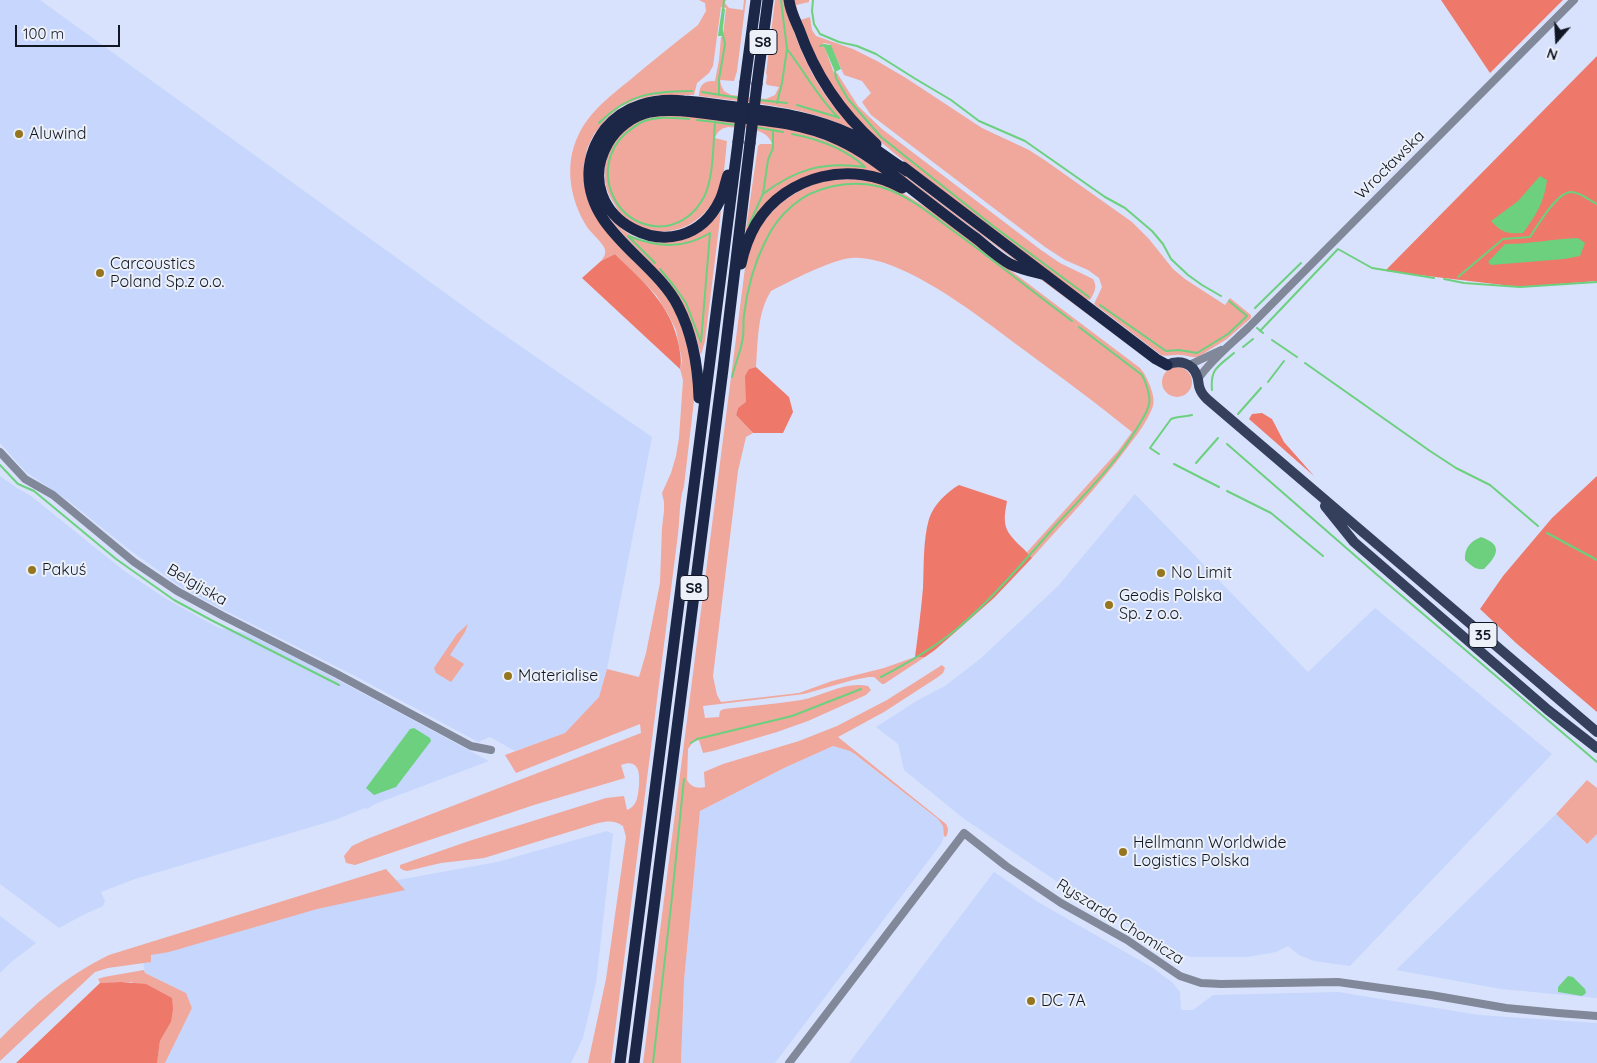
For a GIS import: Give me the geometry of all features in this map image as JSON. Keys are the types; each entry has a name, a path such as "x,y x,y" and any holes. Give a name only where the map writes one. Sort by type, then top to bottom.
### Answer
{"highway":[{"name":"S8","path":"620,1063 756,0"},
{"name":"S8","path":"634,1063 723,369 768,0"},
{"path":"789,0 810,58 832,97 865,134 907,171 1156,359 1167,365"},
{"path":"700,432 697,365 690,334 681,312 671,294 609,226 597,208 591,190 589,173 591,157 597,141 606,128 613,121 640,104 659,101 696,102 791,115 822,122 851,135 907,171"},
{"path":"738,142 720,199 708,217 685,233 676,236 658,236 636,232 616,216 604,197 599,179 600,163 605,149 623,125 638,116 662,111 676,111 796,125 823,133 867,155 1010,264 1046,276"},
{"path":"723,369 730,344 740,267 744,252 756,225 764,213 786,193 810,180 823,176 864,174 896,184 933,206"}],"main road":[{"path":"1167,365 1178,362 1189,365"},
{"name":"35","path":"1189,365 1195,371 1198,386 1207,399 1597,732"},
{"name":"35","path":"1308,486 1354,542 1548,710 1597,748"}],"street":[{"name":"Wrocławska","path":"1225,348 1248,328 1574,0"},
{"path":"1189,365 1225,348"},
{"path":"1198,379 1225,348"},
{"name":"Belgijska","path":"0,452 25,479 53,495 111,544 153,575 223,616 327,668 471,746 491,750"},
{"name":"Ryszarda Chomicza","path":"789,1063 964,833 1006,866 1061,903 1127,940 1180,976 1201,983 1338,982 1506,1008 1597,1016"}],"shaded area":[{"path":"0,0 40,0 484,321 652,437 607,669 599,697 565,733 515,751 490,737 478,742 355,676 181,587 127,548 70,502 26,472 0,443"},
{"path":"699,0 726,0 725,3 729,8 743,10 744,0 746,0 737,71 734,81 720,80 721,85 724,91 731,95 766,99 775,95 779,87 767,85 766,74 775,0 784,0 804,58 826,95 854,130 836,122 798,111 699,96 703,84 708,81 715,81 726,8 721,7 713,66 709,73 697,83 694,95 657,95 638,99 620,107 607,118 594,134 587,149 584,166 586,191 660,286 676,313 690,350 695,392 611,1063 588,1063 606,979 626,837 623,826 611,821 598,823 484,858 441,863 407,871 400,868 400,865 606,798 624,796 627,810 635,804 638,794 639,776 635,765 627,763 621,765 625,778 534,805 355,865 346,863 344,856 352,846 367,839 641,733 640,724 516,773 505,755 565,733 599,697 607,669 639,677 646,653 660,583 664,511 662,493 671,473 679,438 683,380 680,369 682,361 676,330 656,295 615,254 601,261 605,249 581,217 573,194 570,170 574,147 588,119 615,92 698,25 706,11 705,3"},
{"path":"793,0 809,0 809,2 796,5 800,20 810,17 812,30 816,36 853,49 877,61 982,128 1029,150 1046,161 1132,222 1149,239 1173,269 1185,279 1225,305 1230,298 1251,315 1251,318 1227,339 1198,357 1161,355 1094,304 1102,287 1099,278 1045,247 871,115 862,102 871,93 862,81 844,75 830,44 823,43 834,73 837,73 858,106 882,129 1041,250 1060,263 1093,279 1095,287 1090,300 1085,299 895,154 868,131 844,105 823,74 807,41"},
{"path":"1441,0 1563,0 1490,73"},
{"path":"722,8 725,9 722,36 718,36"},
{"path":"823,44 831,45 841,69 835,72"},
{"path":"1597,56 1597,281 1520,287 1385,271"},
{"path":"663,104 699,106 773,116 807,123 839,134 873,152 1154,364 886,164 841,136 815,126 775,118 689,106 666,105 644,109 617,123 602,143 610,129 616,123 630,113 646,107"},
{"path":"674,114 779,127 806,133 843,147 886,175 813,175 745,235 758,146 760,144 772,144 765,134 760,132 728,127 720,131 715,138 727,141 722,182 709,208 687,226 661,231 648,229 634,224 618,211 605,183 606,163 613,144 632,124 649,118"},
{"path":"601,145 596,168 599,193 610,216 628,233 652,242 681,239 703,229 721,211 705,341 701,355 690,320 673,289 627,238 612,220 600,202 594,181 595,160"},
{"path":"1540,176 1547,180 1542,202 1523,233 1509,233 1498,228 1491,221 1518,201"},
{"path":"853,179 877,182 901,192 929,209 1140,368 1150,386 1154,402 1142,428 1116,462 1032,558 1027,552 1118,451 1132,432 963,305 940,290 893,266 871,259 851,258 811,272 771,291 766,300 761,318 756,367 749,369 746,403 738,408 736,415 753,433 746,437 738,471 713,676 717,695 721,702 799,693 832,681 884,668 915,657 925,657 884,684 874,677 869,677 804,694 703,706 705,718 719,717 720,711 724,709 801,700 843,687 860,685 868,686 871,690 866,695 808,721 713,751 703,753 699,740 693,742 688,749 687,780 694,787 705,787 704,772 723,764 799,741 837,726 887,700 942,665 945,668 938,677 884,712 838,737 946,824 948,832 946,837 944,836 943,826 938,819 856,755 850,751 833,746 784,768 700,811 684,981 681,1063 643,1063 745,268 756,234 768,216 785,200 815,184 826,181"},
{"path":"1578,238 1585,243 1580,256 1491,265 1488,262 1505,244"},
{"path":"615,254 645,284 670,318 679,346 680,369 582,278 601,261"},
{"path":"756,367 789,397 793,412 783,433 753,433 736,415 738,408 746,402 745,376 749,369"},
{"path":"1177,367 1188,371 1192,382 1188,393 1177,397 1166,393 1162,382 1166,371"},
{"path":"1262,413 1272,419 1284,442 1314,476 1249,419 1252,414"},
{"path":"0,476 31,496 123,570 168,600 219,628 246,633 308,664 489,761 335,820 135,879 101,892 105,901 103,906 59,928 0,884"},
{"path":"1597,476 1597,712 1516,643 1480,609 1503,576 1552,518"},
{"path":"959,485 1007,501 1006,527 1012,537 1032,558 994,598 935,650 925,657 915,657 929,519 941,499"},
{"path":"1135,494 1308,672 1375,608 1552,754 1350,966 1314,961 1299,955 1288,946 1276,952 1247,957 1192,957 1177,953 1071,891 963,818 904,770 898,744 876,727 918,700 945,686 980,659 1058,586"},
{"path":"1481,537 1493,544 1496,551 1492,560 1484,569 1476,568 1465,560 1469,546"},
{"path":"468,624 450,655 464,664 451,682 436,673 434,668 457,634"},
{"path":"414,728 430,738 431,741 396,787 374,795 366,788 410,729"},
{"path":"833,746 850,751 938,819 943,826 944,836 941,844 775,1063 681,1063 684,981 700,811 784,768"},
{"path":"1587,780 1597,788 1597,834 1587,844 1556,814"},
{"path":"1556,814 1586,844 1597,834 1597,998 1501,989 1396,970"},
{"path":"607,831 613,834 596,983 583,1038 571,1063 165,1063 192,1008 186,993 145,973 141,948 326,893 497,862"},
{"path":"386,869 405,890 317,909 169,952 151,955 151,962 108,968 95,972 0,1061 0,1039 13,1026 64,982 109,955"},
{"path":"994,872 1038,902 1153,968 1173,983 1180,992 1181,1010 1193,1010 1213,995 1338,992 1479,1015 1597,1023 1597,1063 849,1063"},
{"path":"0,916 36,943 0,973"},
{"path":"144,970 145,973 186,993 192,1008 165,1063 157,1063 157,1061 160,1041 171,1022 132,982 100,983 98,979"},
{"path":"1568,976 1573,977 1585,989 1586,993 1582,996 1558,992 1558,987"},
{"path":"100,983 146,984 172,998 171,1022 160,1041 157,1063 16,1063"}],"waterway":[{"path":"723,9 724,0"},
{"path":"781,0 787,49"},
{"path":"813,0 814,24 820,34 876,54 951,100 979,121 1025,141 1105,197 1125,208 1152,231 1163,244 1171,259 1188,275 1221,296"},
{"path":"719,95 719,79 725,44 722,31"},
{"path":"820,46 824,45"},
{"path":"777,103 787,49 818,93 839,118"},
{"path":"835,72 836,78 848,99 881,137 993,226 1089,297"},
{"path":"599,123 620,105 641,96 664,92 692,91"},
{"path":"702,92 739,98"},
{"path":"759,100 787,103"},
{"path":"797,105 837,117"},
{"path":"689,119 661,118 644,121 625,134 614,148 609,164 608,180 612,195 621,208 633,219 648,225 672,225 688,216 701,202 710,180 715,122 697,120"},
{"path":"715,122 735,125"},
{"path":"755,127 783,132"},
{"path":"749,225 763,194 768,160 773,148 773,130"},
{"path":"792,134 812,139 840,150 865,167"},
{"path":"763,194 787,178 811,169 836,165 865,167"},
{"path":"732,377 742,342 749,287 754,268 767,237 784,214 801,199 822,189 846,184 881,187 910,200 929,212 1072,321"},
{"path":"1458,277 1503,239 1530,237 1554,202 1566,193 1580,194 1597,204"},
{"path":"655,263 628,236 650,243 670,245 690,242 710,233 701,342 686,303 660,269"},
{"path":"1260,331 1338,249 1372,268 1434,278"},
{"path":"1255,308 1301,263"},
{"path":"1444,279 1464,283 1520,287 1597,282"},
{"path":"1100,305 1166,351 1179,350 1197,353 1228,334 1247,316 1229,301"},
{"path":"881,677 911,661 940,642 984,604 1101,476 1131,438 1144,417 1149,398 1142,375 1079,327"},
{"path":"1257,328 1263,333"},
{"path":"1243,347 1253,339"},
{"path":"1272,340 1297,357"},
{"path":"1212,390 1214,372 1234,353"},
{"path":"1268,382 1284,361"},
{"path":"1305,363 1430,451 1456,468 1490,485 1538,526"},
{"path":"1238,414 1261,388"},
{"path":"1159,454 1150,448 1171,419 1192,415"},
{"path":"1196,463 1218,438"},
{"path":"1227,444 1597,762"},
{"path":"1174,464 1219,487"},
{"path":"0,465 18,484 34,491 116,559 174,600 339,685"},
{"path":"1227,491 1271,513 1323,556"},
{"path":"1547,533 1597,560"},
{"path":"691,743 697,739 792,716 861,689"},
{"path":"653,1063 684,779"}],"place":[{"name":"Aluwind","path":"19,134"},
{"name":"Carcoustics Poland Sp.z o.o.","path":"100,273"},
{"name":"Pakuś","path":"32,570"},
{"name":"No Limit","path":"1161,573"},
{"name":"Geodis Polska Sp. z o.o.","path":"1109,605"},
{"name":"Materialise","path":"508,676"},
{"name":"Hellmann Worldwide Logistics Polska","path":"1123,852"},
{"name":"DC 7A","path":"1031,1001"}]}
